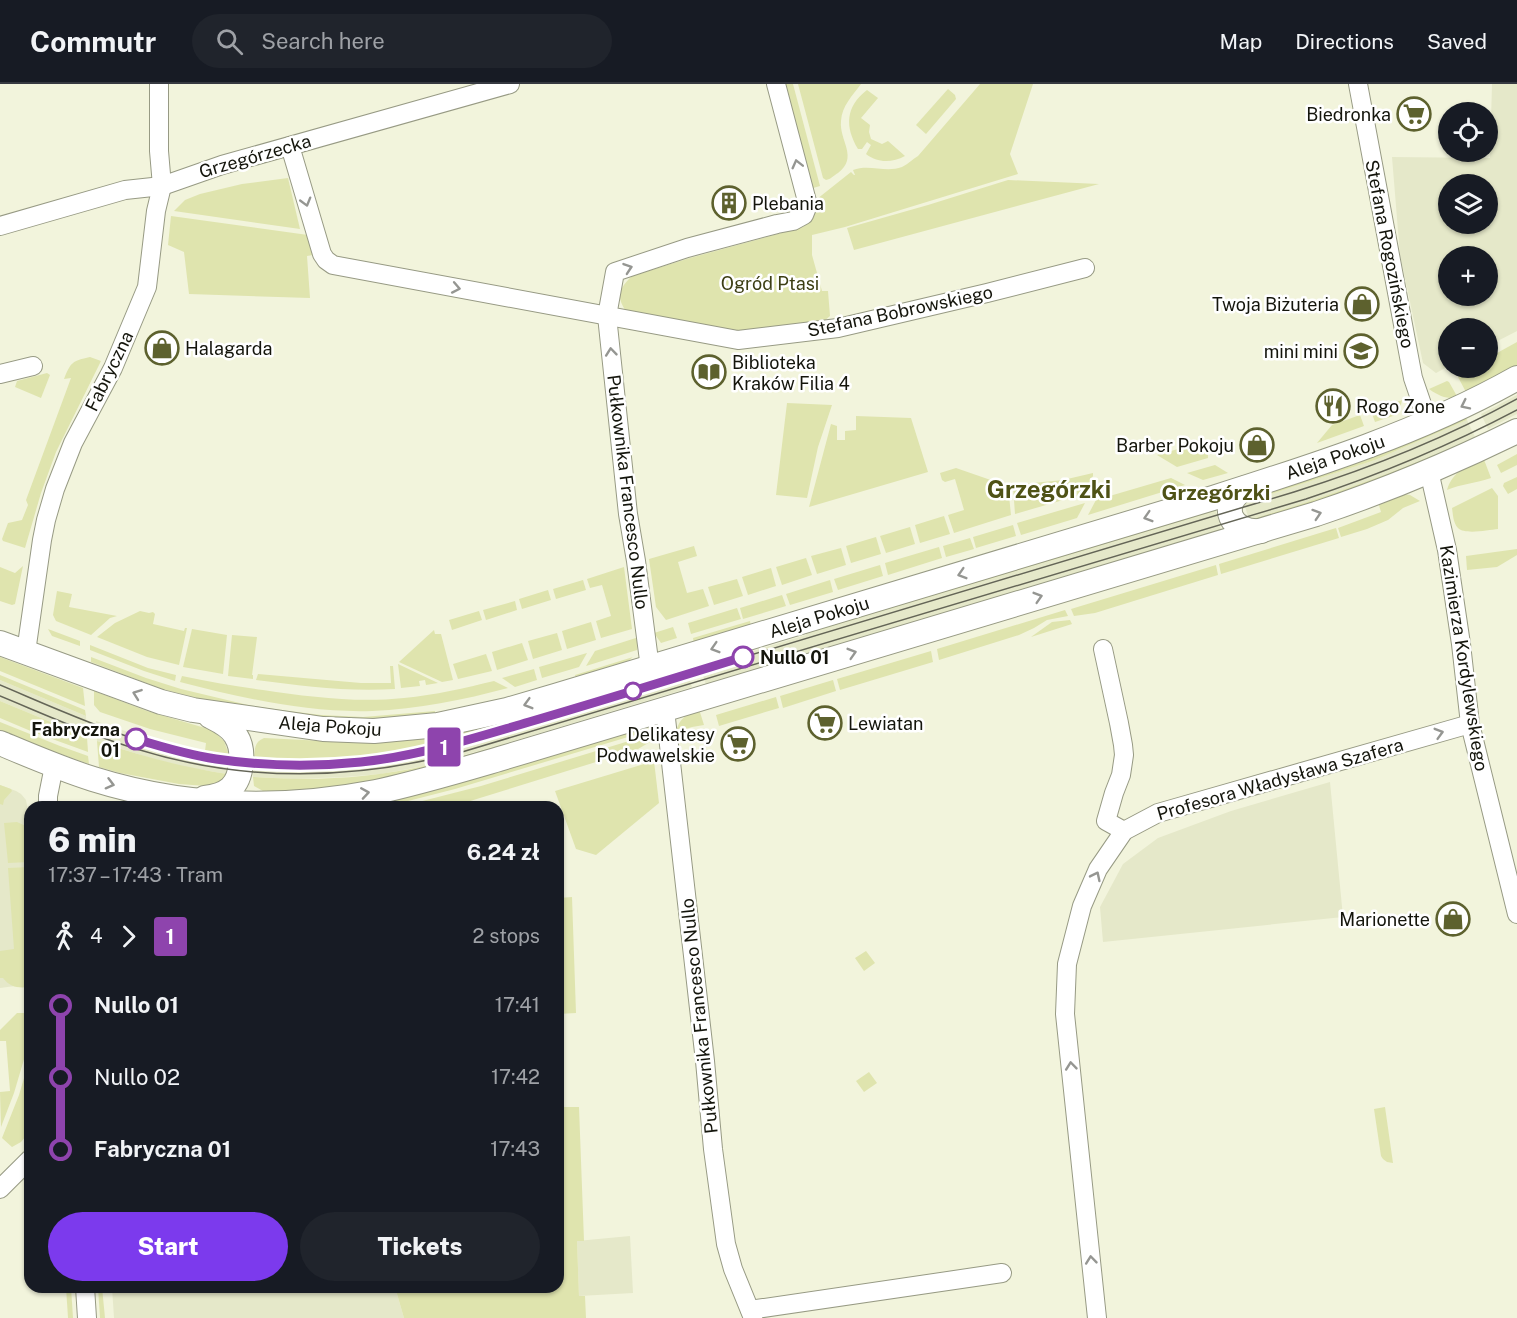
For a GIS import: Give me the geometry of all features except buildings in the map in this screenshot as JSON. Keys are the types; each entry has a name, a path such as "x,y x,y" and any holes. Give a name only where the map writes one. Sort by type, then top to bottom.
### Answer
{"main road":[{"name":"Aleja Pokoju","path":"0,643 161,702 193,710 323,729 357,731 417,728 507,710 1245,488 1332,460 1428,422 1467,405 1517,378"},
{"path":"308,801 374,792 424,781 1261,531 1344,505 1429,471 1517,431"},
{"path":"1245,488 1234,496 1231,502 1230,511 1233,521 1242,529 1261,531"},
{"path":"181,799 210,797 226,792 236,783 240,771 241,751 236,735 221,722 193,710"},
{"path":"0,743 95,780 181,799 201,801"}],"street":[{"name":"Fabryczna","path":"26,652 40,551 52,500 73,443 112,371 147,288 156,211 162,186 159,151 159,84"},
{"name":"Grzegórzecka","path":"0,226 125,190 162,186 204,170 510,84"},
{"path":"607,316 615,272 687,248 793,221 804,215 808,205 776,84"},
{"name":"Stefana Rogozińskiego","path":"1358,84 1413,378 1428,422"},
{"name":"Stefana Bobrowskiego","path":"290,146 322,254 326,261 333,265 738,340 838,328 1084,268"},
{"name":"Pułkownika Francesco Nullo","path":"607,316 628,514 650,668"},
{"path":"0,374 33,366"},
{"name":"Kazimierza Kordylewskiego","path":"1429,471 1447,550 1470,724 1517,914"},
{"path":"1102,649 1124,755 1121,775 1106,821 1124,831"},
{"name":"Pułkownika Francesco Nullo","path":"665,710 726,1244 733,1269 751,1314"},
{"name":"Profesora Władysława Szafera","path":"1097,1318 1065,1014 1067,964 1082,906 1098,869 1124,831 1158,813 1470,724"},
{"path":"48,801 54,765"},
{"path":"0,1189 24,1165"},
{"path":"751,1314 1002,1273"},
{"path":"85,1293 87,1318"}],"shaded area":[{"path":"1492,84 1517,84 1517,331 1498,341 1498,318 1438,318 1438,372 1436,373 1423,363 1400,255 1392,157 1438,157 1438,162 1498,162 1498,102 1492,102"},
{"path":"1517,395 1517,414 1488,429 1481,414"},
{"path":"1467,420 1475,437 1441,453 1368,482 1249,520 1244,503 1375,460"},
{"path":"1216,511 1221,529 706,684 700,667 806,634"},
{"path":"687,670 692,687 510,742 506,746 504,744 424,766 381,774 293,779 253,777 254,758 283,760 351,758 427,746"},
{"path":"0,680 86,716 87,737 0,701"},
{"path":"96,721 157,742 205,753 205,751 229,755 227,774 185,767 97,741"},
{"path":"1330,782 1343,917 1103,942 1100,907 1123,864 1158,838 1231,811"},
{"path":"0,785 21,794 26,801 24,801 24,985 0,988"},
{"path":"630,1236 633,1293 579,1296 577,1241"},
{"path":"112,1293 397,1293 404,1318 114,1318"}],"green space":[{"path":"785,84 793,84 820,186 813,188"},
{"path":"798,84 861,84 848,101 841,121 847,148 847,161 838,173 828,180 823,178"},
{"name":"Ogród Ptasi","path":"980,84 1033,84 1010,154 1018,174 812,235 812,255 822,291 828,291 830,316 823,322 740,331 696,327 629,315 625,309 620,299 621,290 632,276 803,227 814,215 817,199 851,172 855,175 853,170 859,168 896,169 904,166 918,156"},
{"path":"948,89 956,99 926,134 916,125"},
{"path":"867,90 878,98 861,118 870,125 871,139 882,144 888,141 905,156 890,161 875,159 866,154 871,145 867,142 862,149 858,149 851,133 849,118 854,103"},
{"path":"288,178 300,229 174,211 185,200 200,194 242,184"},
{"path":"1008,180 1099,184 854,250 847,228"},
{"path":"171,216 308,235 313,255 307,256 310,298 189,294 184,252 168,245"},
{"path":"1517,342 1517,368 1498,378 1498,352"},
{"path":"90,357 101,361 56,452 25,548 3,541 8,523 22,520 28,505 26,500 71,378 64,379 66,373 73,363"},
{"path":"47,373 50,375 41,398 15,387 17,381"},
{"path":"1459,378 1498,378 1467,394"},
{"path":"1447,381 1458,398 1436,394 1429,389"},
{"path":"1402,400 1399,414 1375,422 1371,411"},
{"path":"787,403 832,405 818,447 807,498 776,495"},
{"path":"1360,415 1364,426 1317,443 1332,425"},
{"path":"856,416 911,418 928,472 809,507 831,424 837,426 837,440 845,440 845,431 856,430"},
{"path":"1465,416 1467,420 1375,460 1244,503 1244,501"},
{"path":"1475,437 1477,441 1419,466 1256,523 1249,520 1363,483"},
{"path":"1192,445 1208,455 1208,458 1177,467 1157,455"},
{"path":"1517,454 1517,465 1501,473 1497,465"},
{"path":"1483,457 1491,478 1447,490 1457,474"},
{"path":"1215,465 1228,473 1203,480 1187,473"},
{"path":"956,468 1008,486 1011,515 954,533 948,515 964,510 955,479 945,482 940,473"},
{"path":"1093,473 1084,494 1015,514 1014,485 1063,480"},
{"path":"1517,477 1517,489 1508,494 1503,486 1504,483"},
{"path":"1171,478 1185,485 1088,515 1096,500"},
{"path":"1492,488 1498,496 1498,529 1471,532 1458,528 1454,521 1452,508"},
{"path":"1403,494 1420,501 1403,508 1388,520 1341,537 1338,528 1381,512 1378,502"},
{"path":"1085,503 1077,518 1021,535 1017,523"},
{"path":"1214,509 1216,511 806,634 805,630"},
{"path":"944,516 950,534 920,543 915,525"},
{"path":"1013,525 1016,536 976,548 973,537"},
{"path":"910,527 915,544 886,553 880,536"},
{"path":"1336,528 1339,538 1221,574 1219,564"},
{"path":"1221,529 1221,532 708,686 706,684"},
{"path":"876,537 881,554 851,563 846,546"},
{"path":"970,538 974,549 946,557 943,546"},
{"path":"694,546 697,556 678,562 687,593 703,589 709,606 666,620 656,607 649,559"},
{"path":"939,547 942,558 888,575 885,563"},
{"path":"841,548 846,565 817,574 811,556"},
{"path":"1517,549 1517,555 1497,567 1467,570 1466,556"},
{"path":"806,558 812,575 782,585 776,567"},
{"path":"880,565 883,576 838,590 834,579"},
{"path":"1216,565 1218,575 1095,613 1074,616 1071,609"},
{"path":"23,566 15,604 0,601 0,567 15,573"},
{"path":"624,567 632,629 601,638 596,621 611,616 602,585 590,588 587,579"},
{"path":"771,568 776,586 748,595 742,577"},
{"path":"737,579 743,596 714,605 708,587"},
{"path":"583,580 586,590 556,599 553,589"},
{"path":"830,580 833,592 790,605 786,594"},
{"path":"548,590 551,600 522,609 519,599"},
{"path":"57,591 72,594 69,607 117,616 110,618 91,635 56,621 53,615"},
{"path":"782,595 786,606 743,619 740,608"},
{"path":"515,601 517,610 486,620 483,610"},
{"path":"737,608 741,619 691,634 688,623"},
{"path":"1065,610 1068,616 1047,620 1019,635 939,660 937,649"},
{"path":"140,611 155,614 153,624 184,631 187,628 179,665 147,657 97,637 115,623"},
{"path":"479,611 482,620 452,630 449,620"},
{"path":"1070,620 1072,624 1031,637 1052,622"},
{"path":"750,621 751,627 694,644 693,638"},
{"path":"591,622 596,640 567,649 562,631"},
{"path":"673,627 677,638 661,643 654,633"},
{"path":"48,629 80,641 80,646 52,636"},
{"path":"192,629 227,635 223,674 183,667"},
{"path":"434,630 435,634 441,634 453,680 442,682 399,662"},
{"path":"557,633 562,650 533,659 528,641"},
{"path":"232,635 257,637 253,679 228,676"},
{"path":"639,637 637,650 586,666 595,651"},
{"path":"522,643 528,660 497,670 492,652"},
{"path":"90,645 148,668 176,675 175,681 90,650"},
{"path":"931,651 933,662 840,690 837,679"},
{"path":"587,653 579,667 542,678 539,667"},
{"path":"486,654 492,671 458,679 453,664"},
{"path":"0,657 83,688 85,706 0,671"},
{"path":"91,657 181,689 248,705 321,715 363,717 435,711 435,716 356,722 224,705 162,689 91,662"},
{"path":"633,657 606,671 575,676 575,675"},
{"path":"398,664 438,683 426,685 425,680 419,681 420,686 401,688"},
{"path":"390,666 393,666 395,689 342,689 256,680 258,674 361,683 391,683"},
{"path":"683,667 687,670 427,746 341,758 254,758 257,744 264,738 365,741"},
{"path":"534,669 537,680 515,687 502,678"},
{"path":"0,675 85,710 86,716 0,680"},
{"path":"182,676 281,693 351,700 416,697 494,681 508,688 423,706 348,711 323,710 251,699 180,682"},
{"path":"833,680 836,691 783,708 780,696"},
{"path":"94,691 147,711 212,730 224,741 229,755 205,751 206,743 150,729 100,712 94,705"},
{"path":"776,697 779,708 719,726 716,715"},
{"path":"0,701 87,737 88,752 0,718"},
{"path":"699,709 704,725 676,732 684,717"},
{"path":"586,720 587,723 447,765 354,786 263,791 254,786 253,777 339,778 403,770 504,744 506,746"},
{"path":"0,722 88,756 89,764 0,730"},
{"path":"640,729 648,731 408,801 358,801"},
{"path":"652,734 657,738 638,749 470,801 422,801 481,786"},
{"path":"97,741 129,752 227,774 220,783 206,786 179,784 120,773 99,767"},
{"path":"654,761 659,803 596,855 576,849 564,816 564,801 559,801 555,791"},
{"path":"0,785 12,791 4,800 3,805 0,804"},
{"path":"17,822 24,825 24,862 8,863 4,823"},
{"path":"24,867 24,987 12,986 0,978 0,951 14,949 8,868"},
{"path":"572,897 576,1013 564,1014 564,898"},
{"path":"866,951 875,963 864,971 855,958"},
{"path":"17,1013 24,1013 24,1059 1,1127 0,1092 10,1091 6,1041 0,1041 0,1030"},
{"path":"869,1072 877,1083 864,1092 856,1081"},
{"path":"24,1078 24,1138 12,1147 2,1138"},
{"path":"564,1107 579,1107 584,1241 577,1241 579,1296 585,1296 586,1318 404,1318 397,1293 564,1293"},
{"path":"1385,1107 1393,1163 1387,1162 1381,1156 1374,1109"},
{"path":"66,1293 71,1293 73,1318 68,1318"},
{"path":"98,1293 103,1293 105,1318 100,1318"}],"tram line":[{"path":"0,685 135,739 178,751 220,759 303,764 386,757 471,739 1294,492 1408,451 1463,427 1517,399"},
{"path":"0,696 69,725 140,750 180,761 220,768 261,773 301,774 382,768 422,761 462,752 1306,499 1413,459 1517,410"},
{"name":"1","path":"136,739 195,755 241,762 304,765 375,760 420,752 471,739 743,657"}],"place":[{"name":"Biedronka","path":"1414,114"},
{"name":"Plebania","path":"729,203"},
{"name":"Twoja Biżuteria","path":"1362,304"},
{"name":"Halagarda","path":"162,348"},
{"name":"mini mini","path":"1361,351"},
{"name":"Biblioteka Kraków Filia 4","path":"709,372"},
{"name":"Rogo Zone","path":"1333,406"},
{"name":"Barber Pokoju","path":"1257,445"},
{"name":"Nullo 01","path":"743,657"},
{"name":"Lewiatan","path":"825,723"},
{"name":"Fabryczna 01","path":"136,739"},
{"name":"Delikatesy Podwawelskie","path":"738,744"},
{"name":"Marionette","path":"1453,919"}],"district":[{"name":"Grzegórzki","path":"1049,489"},
{"name":"Grzegórzki","path":"1216,492"}]}
